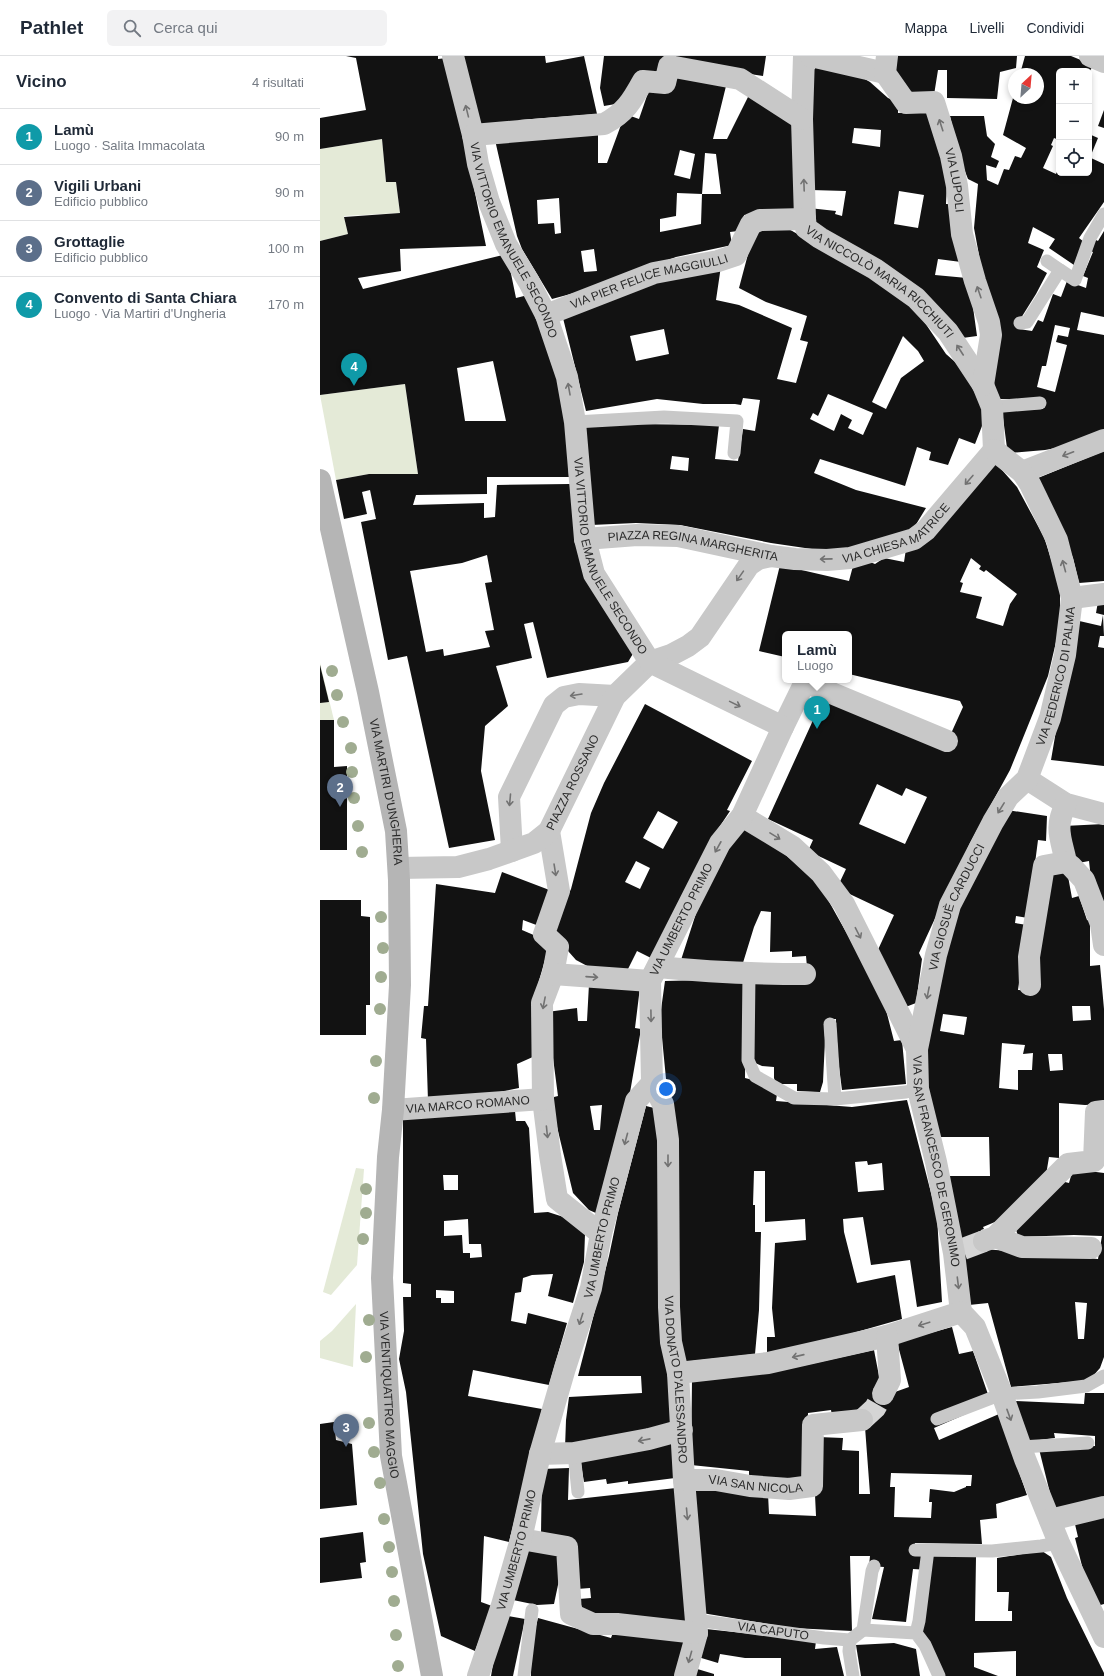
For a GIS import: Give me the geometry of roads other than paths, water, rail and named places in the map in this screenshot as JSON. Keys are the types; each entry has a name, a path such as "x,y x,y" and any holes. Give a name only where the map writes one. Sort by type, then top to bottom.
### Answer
{"street":[{"name":"VIA VITTORIO EMANUELE SECONDO","path":"453,56 473,135 478,164 489,202 506,244 529,282 546,315 567,377 575,422 585,539 594,574 650,662"},
{"name":"VIA NICCOLÒ MARIA RICCHIUTI","path":"804,56 802,119 806,228 820,238 875,269 916,298 948,332 983,385 992,407 994,450"},
{"path":"1090,56 1104,62"},
{"name":"VIA LUPOLI","path":"822,57 886,64 906,103 934,102 951,156 957,186 962,234 975,281 992,321 983,385"},
{"path":"473,135 604,124 615,119 631,103 643,81 665,83 669,66 740,79 749,83 802,119"},
{"name":"VIA PIER FELICE MAGGIULLI","path":"546,315 654,273 718,262 736,255 751,224 760,220 805,219"},
{"path":"1022,472 1104,440"},
{"name":"VIA FEDERICO DI PALMA","path":"994,450 1022,472 1030,484 1057,540 1072,598 1065,655 1050,718 1027,779"},
{"name":"VIA CHIESA MATRICE","path":"771,556 827,560 850,558 914,539 926,530 994,450"},
{"name":"VIA MARTIRI D'UNGHERIA","path":"320,480 370,699 396,831 400,985 393,1110"},
{"name":"PIAZZA REGINA MARGHERITA","path":"585,539 636,535 678,536 771,556"},
{"name":"PIAZZA REGINA MARGHERITA","path":"650,662 671,655 688,646 700,637 749,565 758,559 771,556"},
{"path":"1072,598 1104,594"},
{"path":"688,646 684,656 685,665 689,675 700,686"},
{"path":"650,662 783,727"},
{"name":"PIAZZA ROSSANO","path":"398,868 458,867 489,859 534,843 549,831 614,696 650,662"},
{"path":"742,816 805,683"},
{"path":"807,683 947,741"},
{"path":"512,851 509,797 554,705 564,697 579,694 614,696"},
{"path":"1027,779 1066,804 1104,814"},
{"name":"VIA GIOSUÈ CARDUCCI","path":"917,1049 936,955 950,905 992,822 1008,797 1027,779"},
{"path":"1066,804 1060,815 1058,826 1066,862 1084,880 1101,924 1104,944"},
{"name":"VIA UMBERTO PRIMO","path":"478,1676 502,1605 521,1539 540,1454 565,1368 591,1288 601,1234 636,1102 652,1083 654,974 720,843 742,816"},
{"name":"VIA SAN FRANCESCO DE GERONIMO","path":"742,816 793,847 821,873 844,904 917,1049 918,1089 959,1251 961,1312"},
{"name":"VIA MARCO ROMANO","path":"549,831 559,891 544,934 558,947 553,974 542,1003 543,1099 550,1155 557,1199 601,1234"},
{"path":"1030,985 1029,957 1044,866 1066,862"},
{"path":"553,974 654,974 702,972 804,974"},
{"name":"VIA DONATO D'ALESSANDRO","path":"652,1083 663,1104 668,1140 669,1307 671,1342 678,1373 684,1480 696,1626 685,1676"},
{"name":"VIA MARCO ROMANO","path":"393,1110 543,1099"},
{"name":"VIA VENTIQUATTRO MAGGIO","path":"393,1110 388,1157 382,1278 391,1456 432,1676"},
{"path":"1091,1248 1022,1246 989,1239 1068,1164 1094,1161 1096,1112 1104,1111"},
{"path":"678,1373 768,1364 886,1336 961,1312 975,1327 1059,1543 1099,1614 1104,1637"},
{"path":"883,1394 890,1380 886,1336"},
{"name":"VIA SAN NICOLA","path":"684,1480 716,1480 750,1486 789,1488 812,1486 813,1425 862,1420"},
{"path":"540,1454 574,1453 649,1439 682,1430"},
{"path":"1050,1520 1104,1507"},
{"path":"521,1539 567,1547 571,1614 593,1624 696,1626"}],"lane":[{"path":"1047,261 1075,280 1090,238 1104,214"},
{"path":"1020,323 1026,322 1060,270"},
{"path":"992,407 1040,404"},
{"path":"575,422 664,417 737,421 734,453"},
{"path":"749,974 748,1060 755,1076 794,1098 835,1099 906,1092 918,1089"},
{"path":"830,1024 835,1099"},
{"path":"937,1419 1002,1394 1038,1392 1086,1386 1104,1376"},
{"path":"1021,1447 1088,1443"},
{"path":"574,1453 578,1492"},
{"path":"915,1550 992,1551 1059,1543"},
{"path":"916,1634 920,1621 928,1550"},
{"path":"863,1630 874,1566"},
{"path":"524,1676 532,1610"},
{"name":"VIA CAPUTO","path":"696,1626 850,1640"},
{"path":"853,1676 849,1651 850,1640 863,1630 916,1634 925,1645 939,1676"}],"tunnel":[{"path":"963,1249 984,1241"},
{"path":"862,1420 875,1408 883,1394"}],"place":[{"name":"Convento di Santa Chiara","path":"354,386"},
{"name":"Lamù","path":"817,729"},
{"name":"Vigili Urbani","path":"340,807"},
{"name":"Grottaglie","path":"346,1447"}]}
